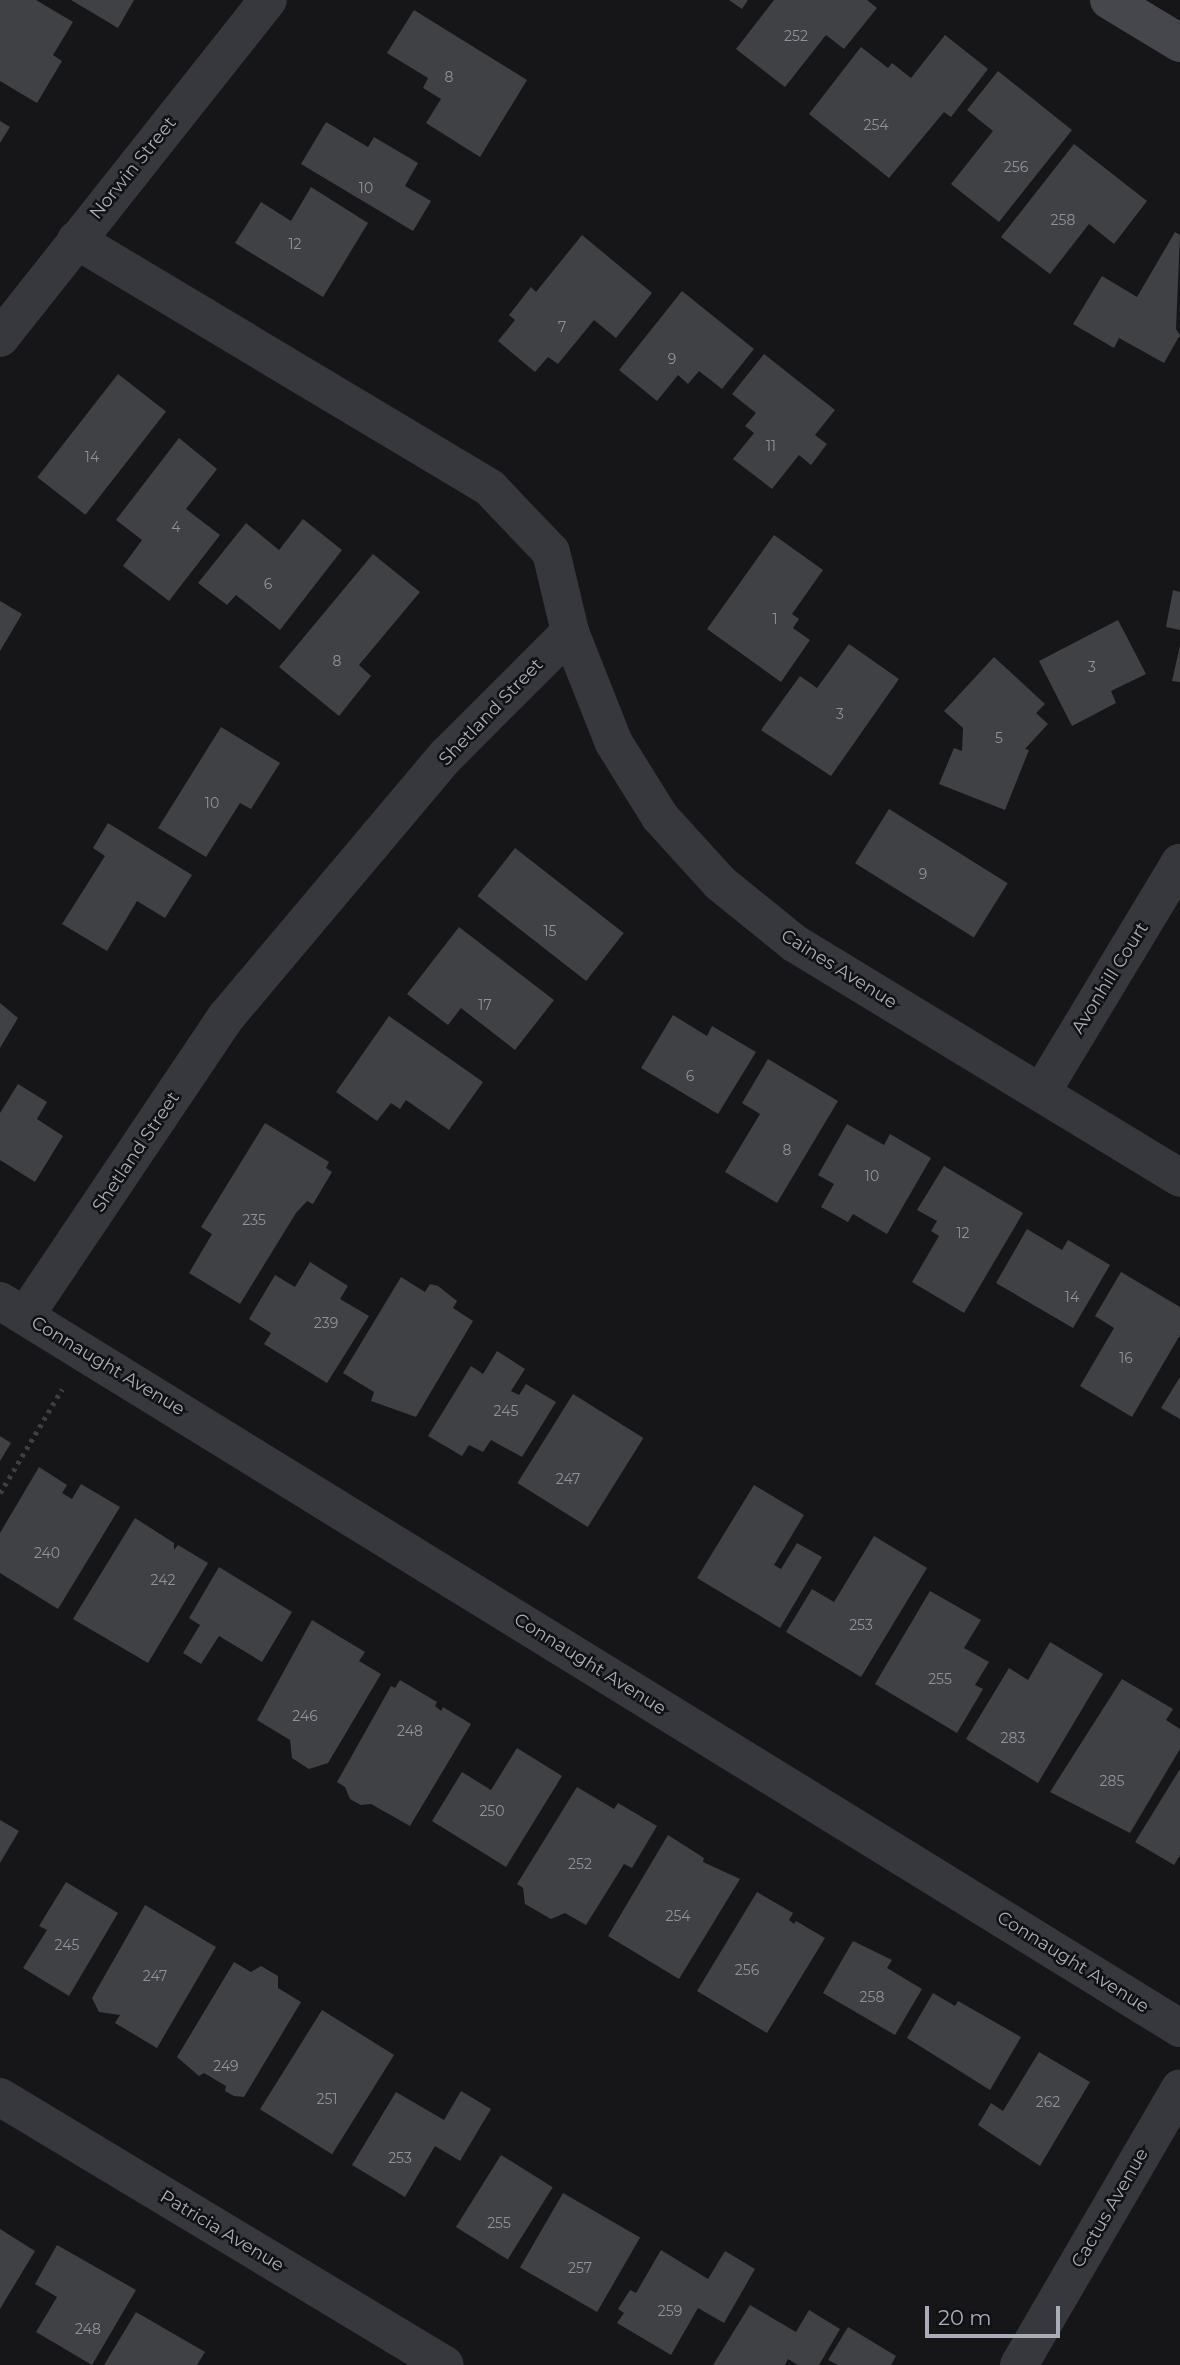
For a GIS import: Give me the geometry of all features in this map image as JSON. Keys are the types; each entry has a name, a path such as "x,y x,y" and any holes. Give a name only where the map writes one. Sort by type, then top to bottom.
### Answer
{"street":[{"name":"Norwin Street","path":"0,338 268,0"},
{"path":"1110,0 1180,43"},
{"path":"76,240 490,488 551,552 570,632"},
{"name":"Caines Avenue","path":"570,632 614,743 660,817 720,883 794,943 1180,1178"},
{"name":"Shetland Street","path":"13,1309 226,1017 447,755 570,632"},
{"name":"Avonhill Court","path":"1041,1093 1180,863"},
{"name":"Connaught Avenue","path":"13,1309 1180,2028"},
{"name":"Cactus Avenue","path":"1019,2365 1180,2088"},
{"name":"Patricia Avenue","path":"0,2097 444,2365"}],"path":[{"path":"0,1493 84,1351"}],"building":[{"path":"0,0 36,0 73,22 53,55 62,61 37,103 0,81"},
{"path":"71,0 134,0 118,28"},
{"path":"729,0 748,0 742,9"},
{"path":"774,0 867,0 877,8 844,49 826,35 785,87 736,49"},
{"path":"414,10 527,80 480,157 426,123 441,99 423,88 428,78 387,53"},
{"path":"945,35 988,69 951,117 944,112 889,178 809,114 861,47 888,68 892,63 911,78"},
{"path":"998,71 1072,130 999,222 951,184 993,131 967,110"},
{"path":"0,121 10,127 0,143"},
{"path":"326,122 368,147 374,137 418,163 405,186 431,201 413,231 301,164"},
{"path":"1074,144 1147,201 1114,244 1089,224 1050,274 1001,237"},
{"path":"311,187 368,223 323,297 235,243 261,202 291,221"},
{"path":"1175,232 1180,235 1176,329 1180,335 1164,363 1119,338 1114,348 1073,324 1102,276 1137,297"},
{"path":"582,235 652,293 616,338 594,320 558,364 548,357 535,372 498,341 515,320 509,315 531,287 536,292"},
{"path":"682,291 754,349 722,389 699,371 688,384 678,375 657,401 619,370"},
{"path":"764,354 835,410 815,435 827,444 811,465 799,455 772,489 733,459 754,433 745,426 756,413 732,394"},
{"path":"118,374 166,412 85,515 37,477"},
{"path":"179,438 217,469 186,509 220,535 169,601 123,566 142,540 116,520"},
{"path":"303,519 342,550 280,630 236,595 227,605 198,583 246,523 279,550"},
{"path":"774,535 823,570 792,614 799,619 793,628 810,640 781,682 707,629"},
{"path":"373,554 420,592 359,665 371,676 339,716 279,667"},
{"path":"1173,590 1180,592 1180,630 1166,627"},
{"path":"0,601 22,614 0,651"},
{"path":"1118,620 1146,674 1111,691 1116,703 1072,726 1039,661"},
{"path":"849,644 899,679 831,776 761,730 800,676 817,688"},
{"path":"1180,646 1180,682 1172,681"},
{"path":"994,657 1045,704 1036,713 1048,724 1025,749 1029,750 1005,810 939,784 954,748 962,751 963,728 944,711"},
{"path":"221,727 280,763 251,809 240,803 206,857 158,828"},
{"path":"889,809 1008,883 974,937 855,863"},
{"path":"108,823 192,875 165,918 137,901 107,951 62,924 105,856 93,848"},
{"path":"515,848 624,933 586,981 477,896"},
{"path":"459,927 554,1000 515,1050 461,1008 448,1025 407,994"},
{"path":"0,1003 18,1018 0,1048"},
{"path":"673,1015 707,1036 712,1026 756,1052 718,1114 641,1068"},
{"path":"389,1016 483,1082 449,1130 406,1100 400,1109 391,1103 377,1121 336,1092"},
{"path":"768,1059 838,1101 777,1203 725,1172 760,1114 742,1103"},
{"path":"18,1084 47,1102 37,1119 63,1136 35,1182 0,1160 0,1113"},
{"path":"265,1123 329,1162 326,1168 332,1172 313,1204 307,1201 296,1213 240,1304 189,1273 212,1234 201,1227"},
{"path":"847,1124 884,1145 890,1134 931,1158 887,1234 853,1214 848,1222 821,1207 834,1184 818,1175"},
{"path":"944,1166 1023,1213 964,1313 912,1282 939,1236 931,1231 937,1221 917,1210"},
{"path":"1027,1229 1062,1250 1068,1240 1110,1265 1073,1328 996,1283"},
{"path":"310,1262 348,1286 340,1299 369,1316 327,1383 264,1344 271,1333 249,1319 275,1275 295,1287"},
{"path":"1121,1272 1180,1307 1180,1335 1132,1417 1080,1386 1114,1328 1095,1316"},
{"path":"401,1277 425,1292 430,1284 438,1286 457,1301 453,1308 473,1321 416,1417 371,1401 374,1392 343,1373"},
{"path":"497,1351 525,1369 511,1391 519,1395 526,1384 556,1402 522,1457 491,1440 483,1452 469,1445 462,1456 428,1436 471,1366 483,1374"},
{"path":"1180,1377 1180,1419 1161,1408"},
{"path":"573,1394 643,1438 588,1527 517,1483"},
{"path":"0,1436 11,1443 0,1461"},
{"path":"39,1467 67,1485 62,1493 72,1499 81,1484 120,1507 58,1609 0,1573 0,1533"},
{"path":"754,1485 804,1515 774,1565 781,1569 797,1543 822,1557 780,1628 697,1578"},
{"path":"135,1518 174,1543 174,1550 178,1545 208,1563 148,1663 73,1619"},
{"path":"874,1536 927,1568 861,1677 786,1632 812,1589 834,1602"},
{"path":"219,1567 292,1612 262,1662 219,1636 201,1664 183,1653 200,1625 189,1618"},
{"path":"930,1591 981,1620 964,1648 989,1662 975,1685 983,1689 957,1733 875,1684"},
{"path":"312,1620 365,1652 359,1661 381,1674 328,1763 309,1769 292,1758 290,1740 257,1720"},
{"path":"1050,1642 1103,1674 1038,1783 966,1739 1009,1668 1028,1680"},
{"path":"1122,1679 1173,1709 1166,1720 1180,1729 1180,1749 1130,1833 1050,1792"},
{"path":"400,1680 437,1702 435,1706 441,1711 443,1707 471,1724 410,1826 371,1804 361,1805 350,1799 345,1787 337,1782 391,1686 395,1688"},
{"path":"517,1748 562,1776 506,1867 432,1821 462,1772 491,1790"},
{"path":"1180,1769 1180,1855 1174,1865 1135,1842"},
{"path":"577,1787 614,1809 618,1803 657,1826 632,1868 624,1864 586,1925 565,1913 551,1919 525,1904 523,1888 517,1884"},
{"path":"0,1820 19,1831 0,1863"},
{"path":"668,1835 704,1858 703,1862 740,1879 679,1979 608,1936"},
{"path":"66,1882 118,1913 69,1996 23,1968 47,1930 39,1926"},
{"path":"757,1892 793,1913 789,1920 794,1924 796,1921 825,1938 767,2033 697,1991"},
{"path":"145,1905 216,1947 157,2048 115,2023 120,2015 99,2012 92,1998"},
{"path":"853,1941 892,1960 887,1968 922,1989 895,2035 823,1993"},
{"path":"234,1962 251,1972 261,1966 278,1976 278,1988 301,2002 244,2097 225,2091 226,2086 204,2073 199,2076 177,2057"},
{"path":"933,1993 955,2006 958,2001 1021,2037 990,2090 907,2038"},
{"path":"322,2010 394,2055 332,2154 260,2109"},
{"path":"1039,2052 1090,2082 1040,2166 978,2125 991,2103 1003,2111"},
{"path":"461,2091 491,2109 460,2161 435,2146 405,2197 352,2165 396,2092 444,2120"},
{"path":"501,2155 553,2187 508,2259 456,2227"},
{"path":"563,2193 640,2238 597,2312 520,2267"},
{"path":"0,2229 35,2251 0,2309"},
{"path":"57,2245 136,2290 92,2365 36,2332 57,2297 35,2284"},
{"path":"661,2250 708,2279 725,2251 755,2269 724,2323 698,2308 671,2355 617,2323 624,2313 618,2309 630,2290 636,2293"},
{"path":"750,2305 796,2332 809,2310 840,2329 819,2365 798,2365 788,2359 785,2365 713,2365"},
{"path":"136,2312 205,2352 197,2365 104,2365"},
{"path":"848,2327 896,2356 891,2365 838,2365 828,2360"}]}
